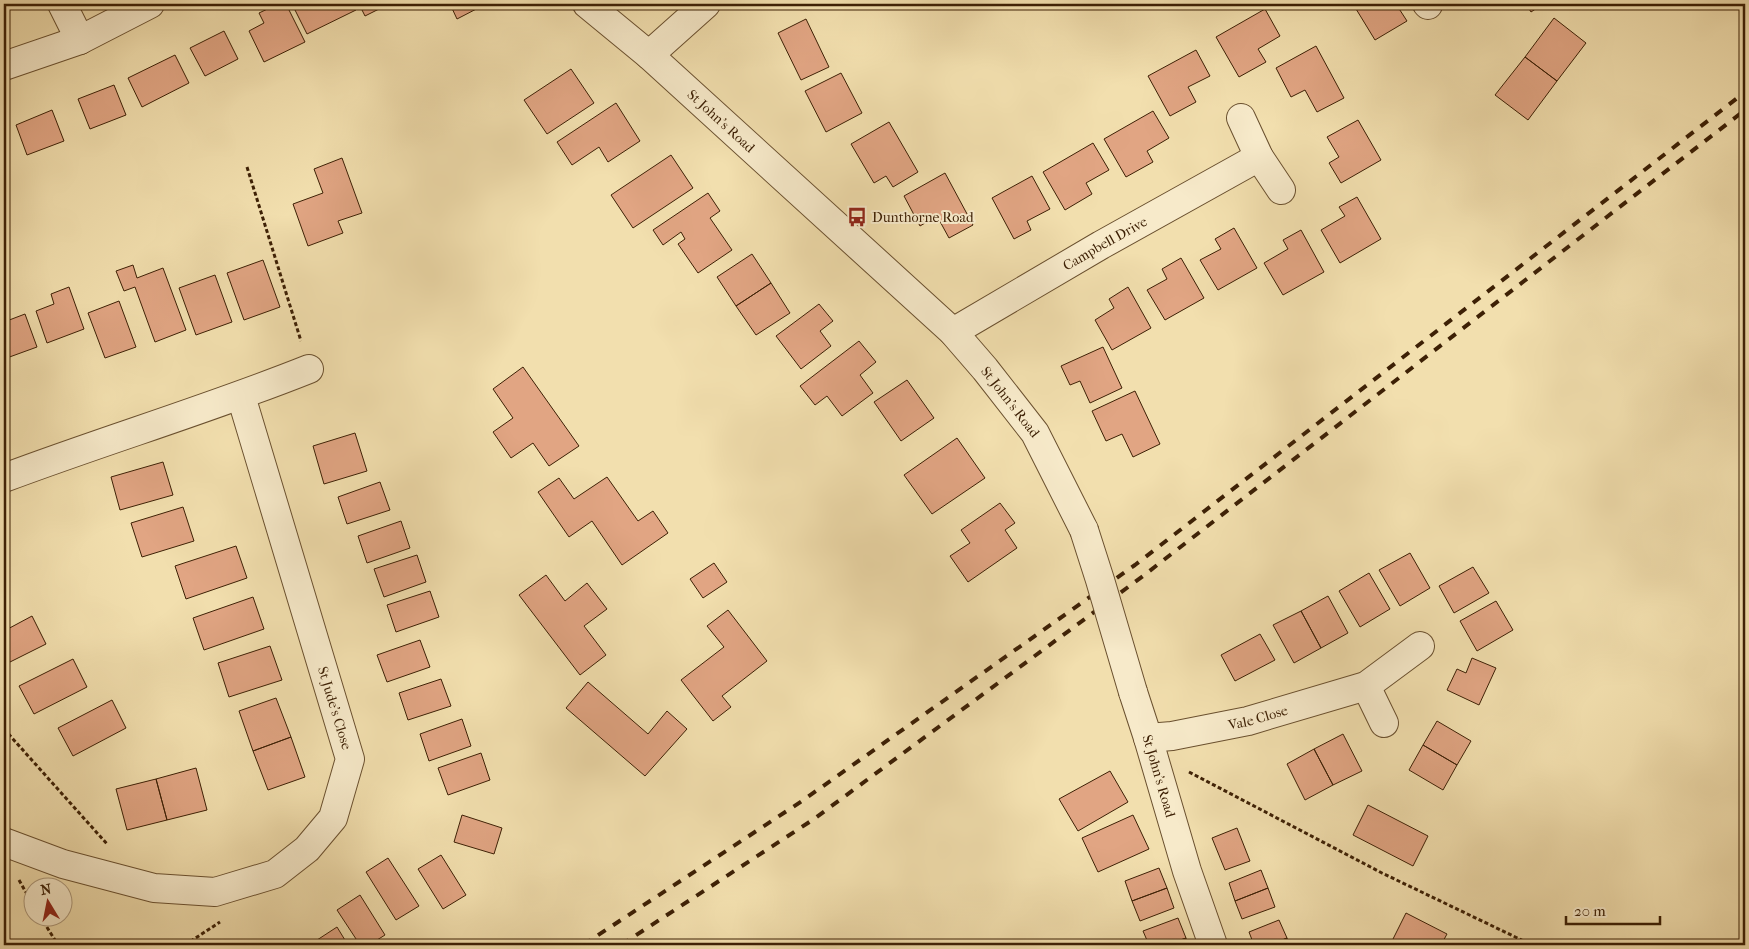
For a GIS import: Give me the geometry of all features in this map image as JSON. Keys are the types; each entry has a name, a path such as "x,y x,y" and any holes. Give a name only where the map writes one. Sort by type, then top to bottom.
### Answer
{"street":[{"path":"62,4 80,40"},
{"path":"4,66 80,40 150,4"},
{"name":"St John's Road","path":"587,4 649,55 953,332 1035,433 1084,530 1151,748 1186,871 1213,945"},
{"path":"649,55 706,4"},
{"path":"1241,118 1259,156 1281,190"},
{"name":"Campbell Drive","path":"953,332 1101,245 1259,156"},
{"path":"4,478 82,448 241,396 309,369"},
{"name":"St Jude's Close","path":"4,842 63,864 154,888 215,892 276,874 307,849 332,818 350,759 241,396"},
{"name":"Vale Close","path":"1151,748 1172,736 1248,721 1366,686 1420,646"},
{"path":"1366,686 1384,723"}],"path":[{"path":"247,167 309,369"},
{"path":"4,729 124,863 129,881"},
{"path":"1151,748 1186,770 1382,873 1532,945"},
{"path":"46,926 58,945"}],"building":[{"path":"278,4 286,4 305,42 264,62 249,31 264,23 259,13"},
{"path":"292,4 353,4 356,10 307,34"},
{"path":"359,4 389,4 365,16"},
{"path":"450,4 484,4 484,5 457,19"},
{"path":"1353,4 1396,4 1407,21 1375,40"},
{"path":"1526,4 1543,4 1531,12"},
{"path":"1265,9 1280,36 1258,49 1266,62 1239,77 1216,37"},
{"path":"1554,18 1586,43 1557,81 1525,57"},
{"path":"806,19 829,67 801,80 778,33"},
{"path":"224,31 238,59 205,76 190,48"},
{"path":"1316,46 1344,98 1317,112 1305,90 1291,97 1276,68"},
{"path":"1196,50 1210,76 1188,87 1196,102 1170,116 1148,76"},
{"path":"175,55 189,83 142,107 128,78"},
{"path":"1525,57 1557,81 1528,120 1495,95"},
{"path":"571,69 594,103 547,134 524,100"},
{"path":"841,73 862,113 826,132 805,91"},
{"path":"114,85 126,115 90,129 78,99"},
{"path":"616,103 640,141 608,162 599,147 572,165 557,142"},
{"path":"52,110 64,141 27,155 16,125"},
{"path":"1153,111 1169,138 1147,151 1153,162 1126,177 1104,139"},
{"path":"1358,120 1381,160 1341,183 1329,163 1339,157 1327,137"},
{"path":"889,122 918,172 893,187 886,176 874,183 851,144"},
{"path":"1093,143 1109,170 1086,183 1092,194 1065,210 1043,172"},
{"path":"671,155 693,188 633,228 611,195"},
{"path":"342,158 362,213 338,221 343,233 308,246 293,204 323,193 314,169"},
{"path":"945,173 973,225 949,238 937,216 920,226 904,196"},
{"path":"1032,176 1050,209 1027,221 1031,230 1014,239 992,198"},
{"path":"708,193 720,211 710,218 732,250 698,273 678,244 685,239 681,232 663,245 653,230"},
{"path":"1357,197 1381,239 1340,263 1321,230 1345,216 1339,207"},
{"path":"1234,228 1257,268 1218,290 1200,260 1221,249 1215,239"},
{"path":"1301,230 1324,272 1283,295 1264,263 1288,249 1283,240"},
{"path":"752,254 771,283 736,306 717,277"},
{"path":"1181,258 1204,298 1165,320 1147,290 1167,279 1162,269"},
{"path":"263,260 280,307 244,320 227,273"},
{"path":"133,265 137,278 163,268 186,330 155,342 135,287 124,291 116,271"},
{"path":"215,275 232,322 196,335 179,288"},
{"path":"771,283 790,313 756,335 736,306"},
{"path":"69,287 84,329 47,343 36,311 54,304 51,294"},
{"path":"1128,287 1151,328 1112,350 1095,320 1114,308 1109,299"},
{"path":"119,301 136,347 105,358 88,313"},
{"path":"819,304 833,321 820,331 831,346 801,369 776,336"},
{"path":"25,314 37,347 4,359 4,322"},
{"path":"859,341 876,362 860,375 873,393 842,416 827,396 815,405 800,386"},
{"path":"1103,347 1122,388 1090,403 1080,381 1070,385 1061,366"},
{"path":"523,367 579,446 549,466 533,443 511,458 493,432 513,418 493,389"},
{"path":"907,380 934,418 901,441 874,402"},
{"path":"1135,391 1160,444 1133,457 1122,434 1106,441 1092,411"},
{"path":"355,433 367,471 324,484 313,446"},
{"path":"957,438 985,478 932,514 904,475"},
{"path":"163,462 173,495 120,510 111,477"},
{"path":"607,477 638,521 653,511 668,533 622,565 592,521 569,537 538,492 559,478 574,499"},
{"path":"380,482 390,510 347,524 338,497"},
{"path":"1000,503 1015,523 1005,530 1017,548 968,582 950,556 970,543 961,530"},
{"path":"183,507 194,541 142,557 131,523"},
{"path":"401,521 410,548 367,563 358,536"},
{"path":"236,546 247,578 186,599 175,566"},
{"path":"1410,553 1430,588 1400,606 1379,570"},
{"path":"417,555 426,582 384,597 374,569"},
{"path":"714,563 727,582 703,598 690,579"},
{"path":"1473,567 1489,593 1454,613 1439,586"},
{"path":"1369,573 1390,609 1360,627 1339,591"},
{"path":"546,575 565,601 587,583 607,609 584,626 606,655 580,675 519,595"},
{"path":"430,591 439,617 396,632 387,605"},
{"path":"1328,596 1348,633 1321,648 1301,611"},
{"path":"253,597 264,629 204,650 193,618"},
{"path":"1496,601 1513,630 1477,651 1460,621"},
{"path":"728,610 767,661 722,696 731,707 713,721 681,680 724,647 707,626"},
{"path":"1301,611 1321,648 1294,663 1273,625"},
{"path":"32,616 46,644 4,665 4,631"},
{"path":"1260,634 1275,660 1235,681 1221,655"},
{"path":"420,640 430,667 387,682 377,655"},
{"path":"270,646 282,680 229,697 218,663"},
{"path":"1472,658 1496,668 1479,705 1447,690 1457,669 1466,673"},
{"path":"73,659 87,687 34,714 19,686"},
{"path":"441,679 451,706 408,720 399,693"},
{"path":"588,682 648,734 667,711 687,729 645,776 566,708"},
{"path":"276,698 291,737 253,751 239,711"},
{"path":"112,700 126,728 73,756 58,728"},
{"path":"462,719 471,746 429,761 420,734"},
{"path":"1437,721 1471,741 1457,765 1423,745"},
{"path":"1343,734 1362,771 1333,785 1314,749"},
{"path":"291,737 305,777 268,790 253,751"},
{"path":"1423,745 1457,765 1443,790 1409,770"},
{"path":"1314,749 1333,785 1305,800 1287,764"},
{"path":"481,753 490,780 448,795 438,768"},
{"path":"196,768 207,810 167,820 156,779"},
{"path":"1110,771 1128,802 1078,831 1059,799"},
{"path":"156,779 167,820 127,830 116,789"},
{"path":"1368,805 1428,836 1413,866 1353,835"},
{"path":"462,815 502,828 494,854 454,842"},
{"path":"1133,815 1149,849 1098,872 1082,838"},
{"path":"1237,828 1250,861 1225,870 1212,838"},
{"path":"441,855 466,895 443,909 418,869"},
{"path":"388,858 419,906 396,920 366,872"},
{"path":"1159,868 1167,888 1132,901 1125,881"},
{"path":"1261,870 1268,888 1235,901 1229,883"},
{"path":"1167,888 1174,908 1140,921 1132,901"},
{"path":"1268,888 1275,907 1242,919 1235,901"},
{"path":"360,895 385,935 369,945 360,945 337,910"},
{"path":"1406,913 1447,934 1441,945 1390,945"},
{"path":"1178,918 1186,938 1167,945 1149,945 1143,931"},
{"path":"1279,920 1287,938 1270,945 1254,945 1249,932"},
{"path":"337,927 348,945 316,945 314,942"},
{"path":"1186,938 1188,945 1167,945"},
{"path":"1287,938 1290,945 1270,945"}],"railway":[{"path":"583,945 802,801 1135,565 1745,92"},
{"path":"621,945 814,819 1143,576 1745,110"}],"place":[{"name":"Dunthorne Road","path":"857,217"}]}
